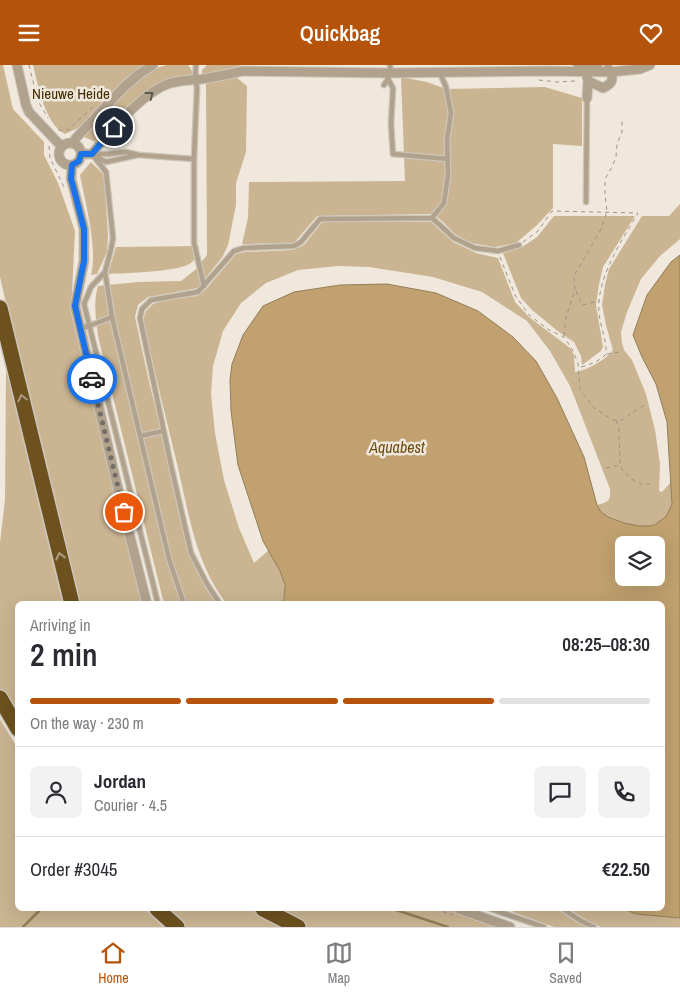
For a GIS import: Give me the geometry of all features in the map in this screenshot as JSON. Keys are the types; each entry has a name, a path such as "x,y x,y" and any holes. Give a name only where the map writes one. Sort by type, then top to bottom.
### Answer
{"highway":[{"path":"0,308 71,601"},
{"path":"0,698 15,724"},
{"path":"159,911 177,927"},
{"path":"267,911 298,927"}],"street":[{"path":"17,65 29,112 52,138 62,146"},
{"path":"73,143 123,88 153,65"},
{"path":"538,65 596,65"},
{"path":"587,77 603,88 610,85 613,80 611,72 604,65"},
{"path":"81,154 92,154 114,127 150,93 171,83 243,71 545,71 587,77 640,69 650,65"},
{"path":"587,77 587,98"},
{"path":"66,143 73,143 79,146 81,154 79,161 72,165 64,163 60,159 59,152 66,143"},
{"path":"72,165 71,179 84,229 84,261 75,306 84,327 119,493 146,601"},
{"path":"465,911 510,927"}],"lane":[{"path":"196,65 194,243 204,286"},
{"path":"432,218 444,203 448,175 447,140 451,113 446,87 440,71"},
{"path":"384,85 390,72"},
{"path":"390,72 393,88 393,154 448,159"},
{"path":"586,202 587,98"},
{"path":"92,154 108,155 126,152 139,155 194,159"},
{"path":"92,154 106,172 113,238 105,271 112,317 170,559 183,601"},
{"path":"218,601 191,553 140,318 142,309 151,300 198,292 234,251 244,248 294,246 301,242 320,219 432,218 454,238 475,248 498,251 519,245"},
{"path":"105,271 91,287 84,304 84,327 157,601"},
{"path":"84,327 112,317"},
{"path":"140,436 163,431"},
{"path":"497,911 544,927"},
{"path":"566,911 580,921 594,927"}],"path":[{"path":"30,65 38,101 47,117"},
{"path":"55,130 68,130 98,101"},
{"path":"599,301 582,305 575,290 574,276 600,231 607,212 605,179 616,157 622,132 622,118"},
{"path":"519,245 538,231 552,211 638,213 613,257 603,282 599,312 606,354"},
{"path":"498,251 515,295 529,315 548,330 564,337 572,349 578,363 580,389 593,407 612,420 622,420 645,405"},
{"path":"564,337 566,317 575,290"},
{"path":"578,368 592,364 606,354 620,352"},
{"path":"616,420 619,430 620,465 633,479 642,484 654,484"},
{"path":"606,468 620,465"}],"green space":[{"path":"0,65 3,65 13,109 44,142 44,155 58,183 75,231 71,313 141,601 77,601 0,277"},
{"name":"Nieuwe Heide","path":"33,65 144,65 78,128 65,134 52,122 47,113"},
{"path":"167,65 187,65 194,75 174,78 154,86 126,109 95,142 82,136 127,90 150,70"},
{"path":"207,65 241,65 223,73 202,74 202,70"},
{"path":"236,77 247,86 246,152 236,183 236,205 228,245 223,256 198,288 148,297 138,305 135,317 149,382 193,558 205,585 215,601 163,601 98,336 95,311 98,286 138,282 181,281 195,270 207,255 206,83"},
{"path":"401,77 427,82 446,89 545,87 582,98 582,146 553,144 553,208 516,243 495,247 471,243 455,234 433,214 317,216 294,243 242,244 248,218 249,182 405,181"},
{"path":"91,162 104,175 108,236 107,252 97,274 91,275 93,264 92,239 80,175"},
{"path":"680,204 680,239 660,256 641,279 621,332 624,350 632,360 646,394 655,430 660,464 659,491 662,492 671,482 672,503 666,516 661,521 647,526 632,525 608,517 599,508 597,505 609,499 610,489 570,386 550,351 527,321 482,292 433,277 369,267 338,266 298,270 266,283 241,303 223,331 213,366 211,394 215,433 224,480 239,528 254,563 269,550 282,576 285,589 282,601 225,601 208,573 190,521 143,320 146,311 153,304 168,299 198,296 236,254 293,250 304,245 323,221 431,222 453,242 476,253 498,258 515,302 529,317 570,348 574,355 575,372 596,364 613,350 602,305 609,269 642,216 669,216"},
{"path":"554,216 635,216 603,267 596,305 603,347 601,351 582,365 581,356 574,342 532,310 521,298 503,253 522,247 537,237"},
{"path":"199,246 198,253 194,259 185,266 151,272 108,274 116,247"},
{"path":"6,368 62,601 15,601 15,715 0,689 0,543 5,500"},
{"path":"0,719 15,744 15,911 147,911 163,927 0,927"},
{"path":"167,911 254,911 284,927 185,927"},
{"path":"275,911 454,911 499,927 306,927"},
{"path":"560,911 587,927 554,927 513,912"},
{"path":"572,911 629,911 636,914 680,918 680,927 601,927"}],"water":[{"name":"Aquabest","path":"680,255 680,918 636,914 629,911 665,911 665,601 282,601 285,585 280,571 263,541 238,465 231,411 230,380 232,364 243,335 263,306 294,292 340,285 387,284 436,293 478,311 513,337 536,361 557,398 584,457 597,505 601,512 624,523 639,526 654,525 667,515 672,504 667,422 656,384 633,335 647,295 671,262"}],"waterway":[{"path":"23,927 39,911"},
{"path":"399,911 448,927"}],"way so far":[{"path":"92,379 124,512"}],"route":[{"path":"92,379 75,306 84,261 84,229 71,179 72,165 79,161 81,154 92,154 114,127"}]}
